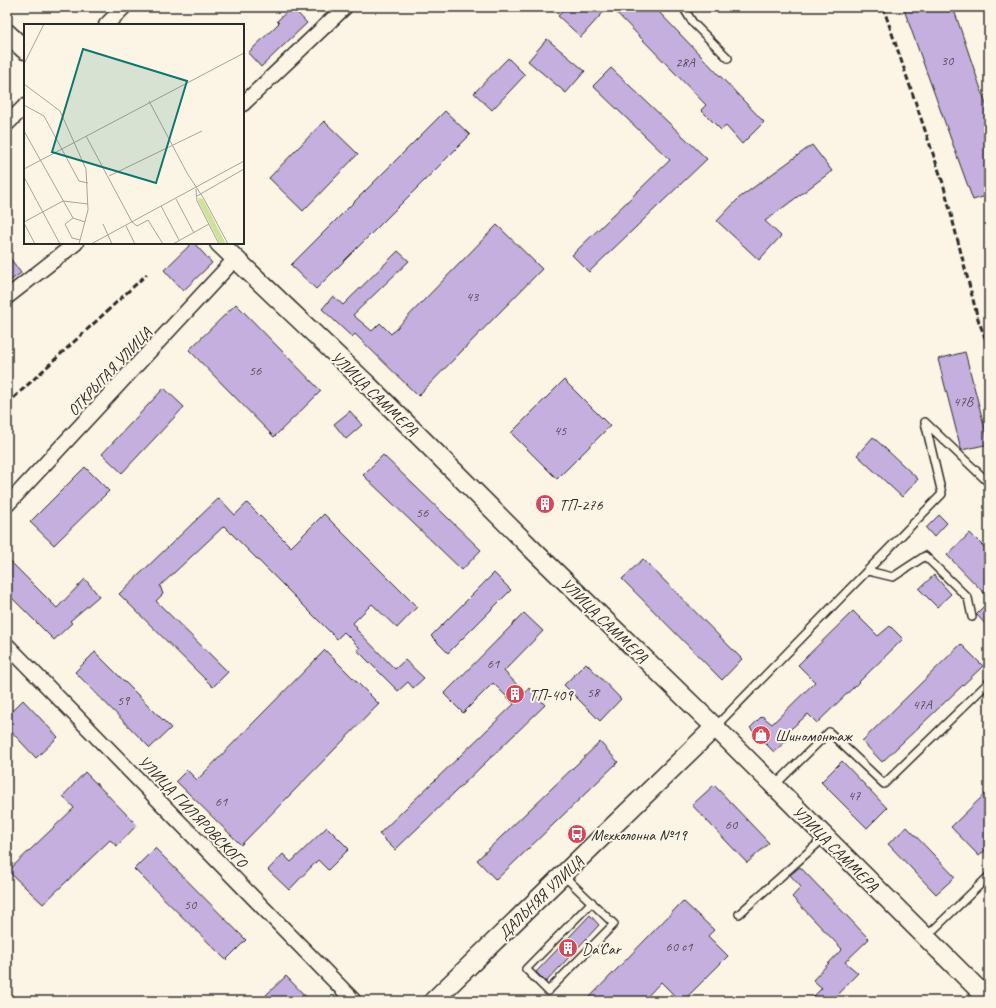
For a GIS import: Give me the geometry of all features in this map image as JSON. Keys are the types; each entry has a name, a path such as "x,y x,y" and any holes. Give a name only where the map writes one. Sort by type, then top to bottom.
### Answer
{"street":[{"path":"107,24 124,7"},
{"path":"244,103 345,7"},
{"path":"7,33 24,49"},
{"path":"7,124 24,107"},
{"path":"7,297 75,244"},
{"name":"УЛИЦА САММЕРА","path":"220,244 367,384 530,548 715,727 989,1000"},
{"name":"ОТКРЫТАЯ УЛИЦА","path":"7,506 235,259"},
{"name":"УЛИЦА ГИЛЯРОВСКОГО","path":"7,645 354,1001"},
{"name":"ДАЛЬНЯЯ УЛИЦА","path":"432,1001 715,727"}],"lane":[{"path":"682,7 693,23 728,58"},
{"path":"715,727 942,494 925,422 989,483"},
{"path":"868,571 893,577 925,556 968,598 972,617"},
{"path":"774,786 829,732 884,784 989,682"},
{"path":"739,914 825,836"},
{"path":"563,875 592,902 614,924 548,991 526,970 592,902"},
{"path":"926,937 989,876"}],"building":[{"path":"292,7 307,23 261,67 248,53 279,23 277,21"},
{"path":"567,7 608,7 581,37 558,16"},
{"path":"611,7 665,7 659,12 764,122 742,144 726,126 721,130 701,110 706,105"},
{"path":"903,7 953,7 989,113 989,195 973,200"},
{"path":"547,39 585,71 566,93 528,61"},
{"path":"508,58 525,75 492,110 474,93"},
{"path":"611,68 707,159 589,272 572,255 670,160 593,86"},
{"path":"445,111 470,135 316,289 291,265"},
{"path":"324,121 358,154 303,211 269,178"},
{"path":"812,145 832,171 765,221 781,236 759,260 717,221 739,198"},
{"path":"497,225 542,269 418,396 355,334 352,337 322,309 333,296 343,305 398,251 409,261 353,315 372,331 380,323 391,334"},
{"path":"191,244 195,244 212,263 183,291 164,270"},
{"path":"7,254 21,273 7,283"},
{"path":"236,304 321,391 274,437 189,350"},
{"path":"965,352 989,444 962,450 938,359"},
{"path":"564,380 610,426 557,479 511,433"},
{"path":"164,388 184,407 122,473 102,454"},
{"path":"350,411 362,425 346,439 334,424"},
{"path":"873,437 918,479 902,497 857,455"},
{"path":"383,455 481,550 462,570 363,475"},
{"path":"85,467 109,491 54,545 30,522"},
{"path":"219,498 235,515 247,503 291,547 324,514 417,607 397,628 372,604 353,623 357,628 356,629 395,669 405,660 424,678 413,688 408,682 398,691 357,650 360,648 344,632 337,639 224,526 160,586 163,594 156,601 228,672 213,687 119,594"},
{"path":"939,515 947,523 934,537 926,528"},
{"path":"970,533 989,552 989,598 947,555"},
{"path":"7,558 57,608 85,579 99,596 70,621 72,623 54,640 7,593"},
{"path":"643,559 742,659 722,680 622,579"},
{"path":"494,573 511,590 448,653 431,636"},
{"path":"934,575 951,594 937,607 919,589"},
{"path":"989,601 989,628 976,614"},
{"path":"853,611 878,636 890,626 903,639 817,723 808,714 785,734 787,740 774,752 750,728 762,716 772,724 815,682 798,665"},
{"path":"524,613 543,631 504,671 525,693 529,688 545,705 395,850 379,834 514,704 493,683 463,713 444,694"},
{"path":"961,644 983,666 882,762 862,741"},
{"path":"325,650 379,704 241,845 176,781 187,770 197,780"},
{"path":"95,652 171,728 150,748 75,672"},
{"path":"586,663 621,699 600,721 564,685"},
{"path":"23,700 58,737 36,758 7,727 7,716"},
{"path":"600,742 618,762 496,880 477,860"},
{"path":"842,761 887,808 867,828 821,782"},
{"path":"85,772 137,825 117,846 110,840 43,904 8,871 74,808 63,796"},
{"path":"714,785 769,843 747,863 692,805"},
{"path":"989,790 989,847 979,856 951,827"},
{"path":"327,827 349,849 328,870 318,860 289,890 268,870 283,854 291,862"},
{"path":"907,827 955,877 936,894 888,844"},
{"path":"155,848 246,940 226,960 134,869"},
{"path":"800,867 869,939 845,962 858,973 831,1001 809,1001 822,988 813,980 842,949 792,897 801,887 790,875"},
{"path":"683,901 714,930 708,936 728,956 683,1001 680,1001 661,982 643,1001 586,1001"},
{"name":"Da'Car","path":"590,915 599,925 546,982 536,972"},
{"path":"286,976 310,1001 272,1001 266,995"}],"railway":[{"path":"883,7 943,183 978,319 989,348"},
{"path":"7,404 147,274"}],"place":[{"name":"ТП-276","path":"545,504"},
{"name":"ТП-409","path":"515,694"},
{"name":"Шиномонтаж","path":"761,735"},
{"name":"Мехколонна №19","path":"577,834"},
{"name":"Da'Car","path":"568,948"}]}
